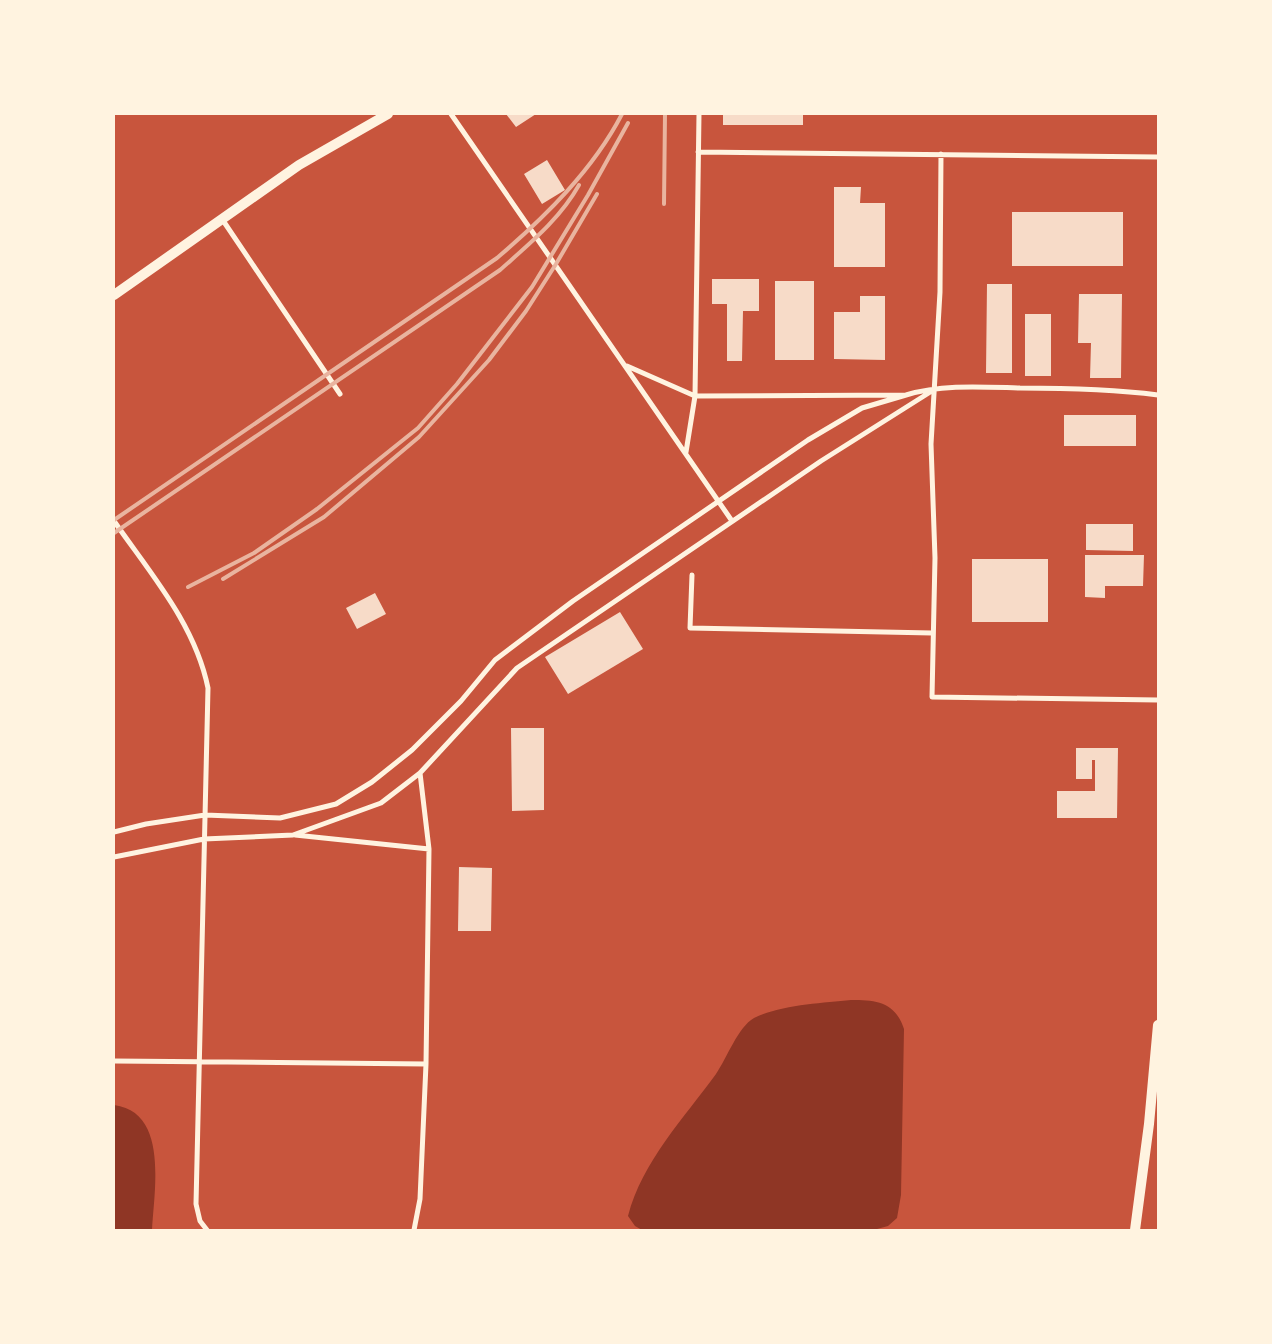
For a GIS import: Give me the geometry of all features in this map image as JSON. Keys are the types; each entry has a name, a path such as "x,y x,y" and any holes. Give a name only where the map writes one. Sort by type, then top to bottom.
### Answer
{"main road":[{"path":"114,295 299,165 388,114"},
{"path":"1134,1230 1149,1124 1158,1025"}],"street":[{"path":"451,114 627,366 732,521"},
{"path":"686,452 695,396 699,114"},
{"path":"698,152 1158,157"},
{"path":"941,154 940,292 931,444 935,558 932,697 1158,700"},
{"path":"222,219 340,394"},
{"path":"627,366 695,396 906,395"},
{"path":"114,832 146,824 205,816 280,818 336,804 365,786 412,750 462,701 495,660 573,601 808,440 862,408 935,389 993,387 1114,389 1158,395"},
{"path":"293,835 381,803 420,773 517,668 732,521 935,389"},
{"path":"114,521 157,581 192,637 203,666 208,688 196,1204 200,1221 207,1230"},
{"path":"692,575 690,628 932,633"},
{"path":"414,1230 420,1199 426,1064 429,850 420,773"},
{"path":"114,857 204,840 293,835 429,850"},
{"path":"114,1061 426,1064"}],"shaded area":[{"path":"851,1000 884,1004 896,1013 904,1029 901,1195 897,1218 888,1226 877,1229 642,1230 635,1226 628,1216 634,1196 643,1177 665,1141 716,1074 738,1035 748,1022 764,1014 788,1007"},
{"path":"114,1105 132,1111 143,1122 151,1137 155,1175 152,1230 114,1230"}],"building":[{"path":"506,114 536,114 516,127"},
{"path":"723,114 803,114 803,125 723,125"},
{"path":"547,160 565,190 542,204 524,174"},
{"path":"834,187 861,187 860,203 885,203 885,267 834,267"},
{"path":"1012,212 1123,212 1123,266 1012,266"},
{"path":"712,279 759,279 759,311 743,311 742,361 727,361 727,304 712,304"},
{"path":"775,281 814,281 814,360 775,360"},
{"path":"987,284 1012,284 1012,373 986,373"},
{"path":"1079,294 1122,294 1121,378 1090,378 1091,343 1078,343"},
{"path":"860,296 885,296 885,360 834,359 834,312 860,312"},
{"path":"1025,314 1051,314 1051,376 1025,376"},
{"path":"1064,415 1136,415 1136,446 1064,446"},
{"path":"1086,524 1133,524 1133,551 1086,550"},
{"path":"1085,555 1144,555 1143,586 1105,586 1105,598 1085,597"},
{"path":"972,559 1048,559 1048,622 972,622"},
{"path":"375,593 386,614 357,629 346,608"},
{"path":"620,612 643,649 568,694 545,657"},
{"path":"511,728 544,728 544,810 512,811"},
{"path":"1076,748 1118,748 1117,818 1057,818 1057,791 1095,791 1095,760 1092,760 1092,779 1076,779"},
{"path":"459,867 492,868 491,931 458,931"}],"railway":[{"path":"114,520 497,258 567,192 597,154 622,114"},
{"path":"664,204 665,114"},
{"path":"188,587 254,553 317,509 418,428 457,384 532,287 588,195 628,123"},
{"path":"114,533 500,270 533,241 553,220 579,185"},
{"path":"223,579 324,517 419,437 489,360 526,311 597,194"}]}
